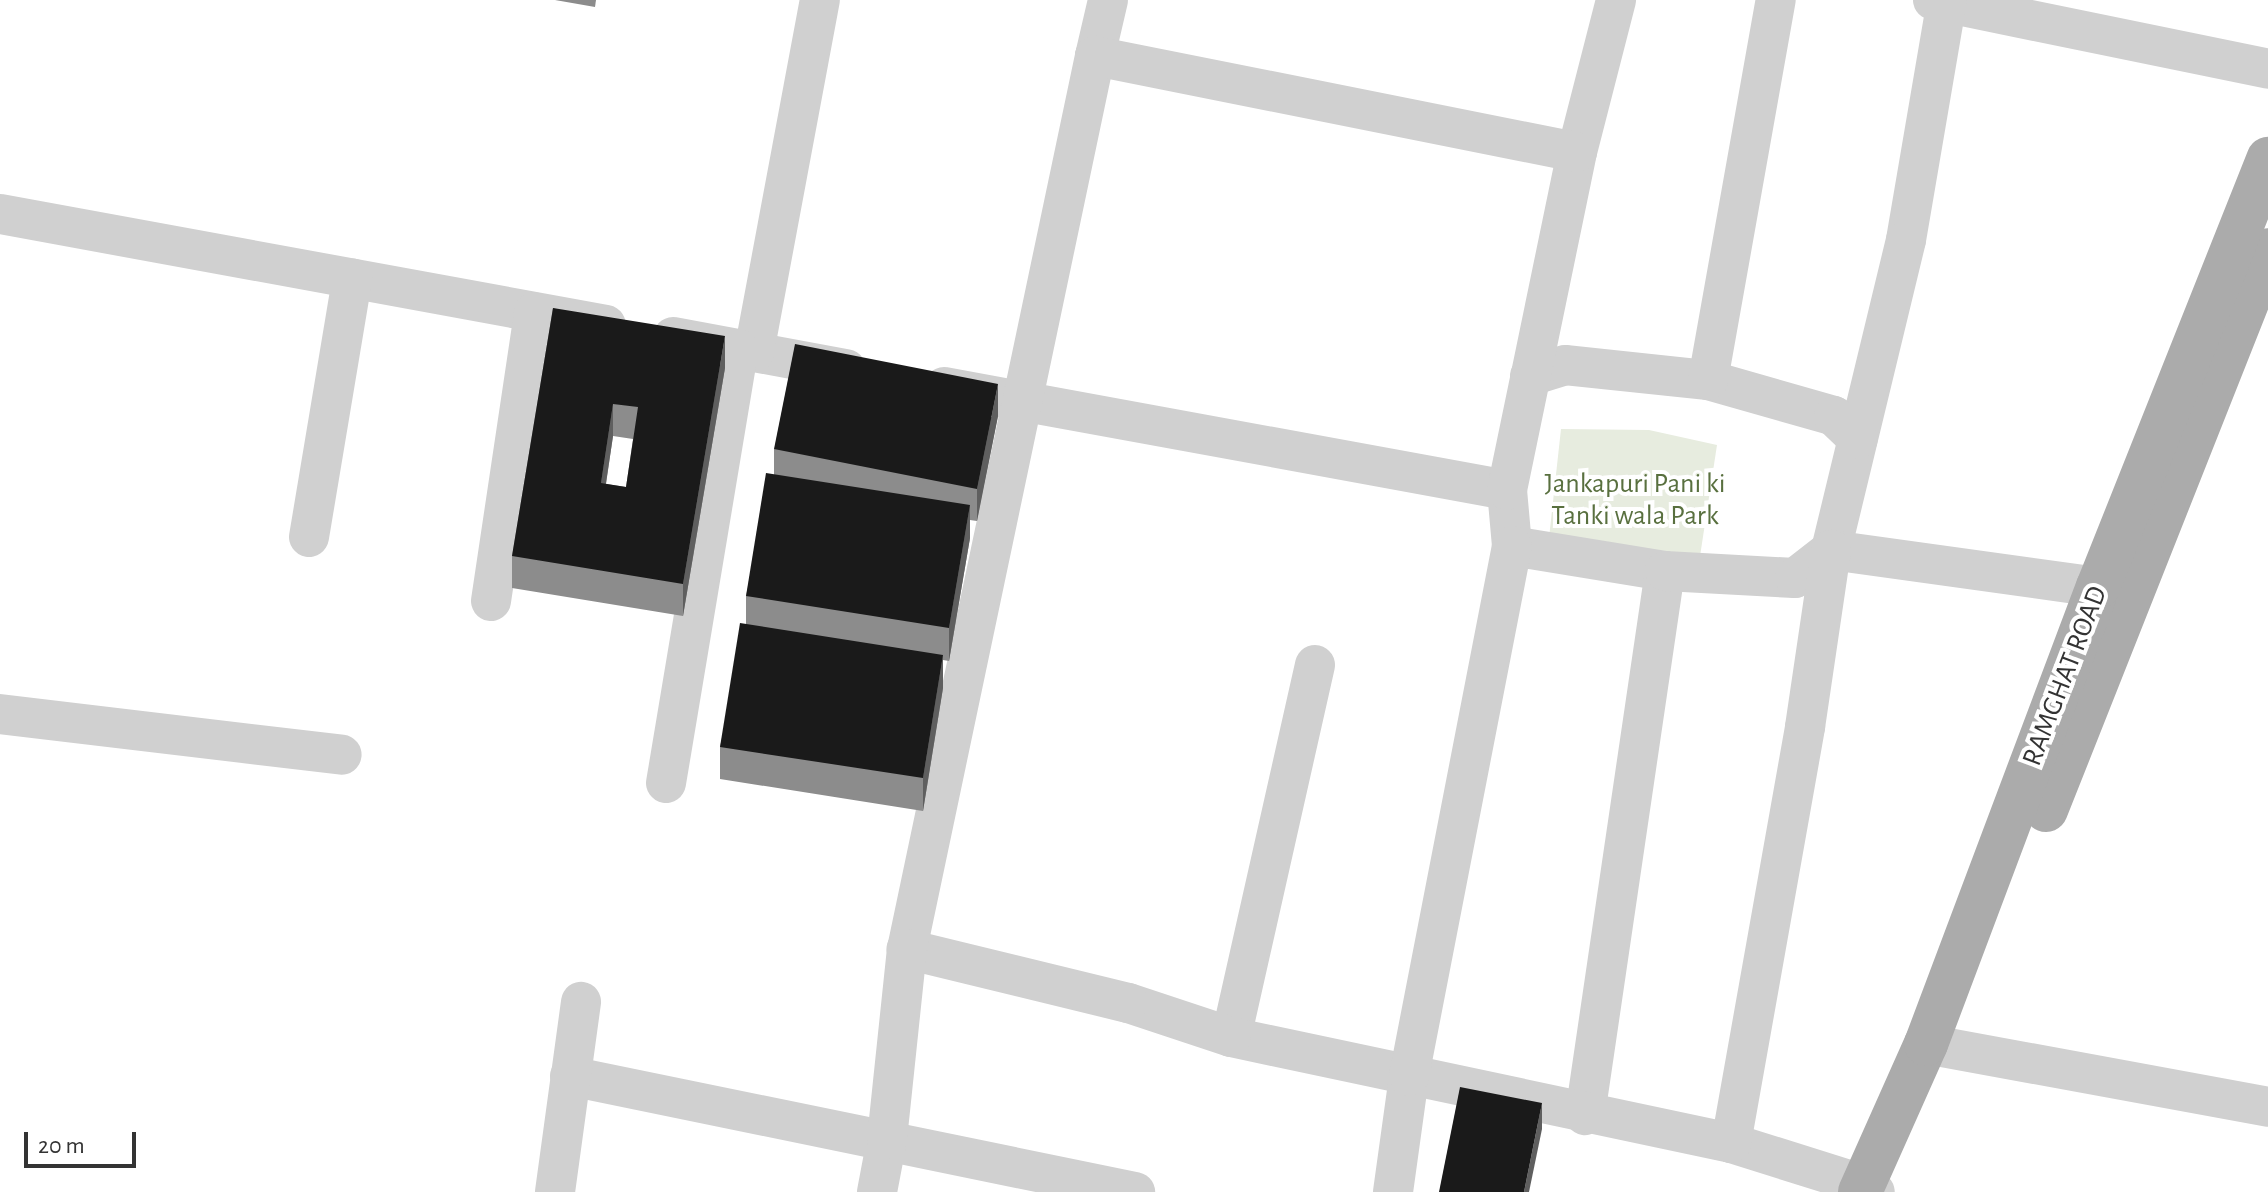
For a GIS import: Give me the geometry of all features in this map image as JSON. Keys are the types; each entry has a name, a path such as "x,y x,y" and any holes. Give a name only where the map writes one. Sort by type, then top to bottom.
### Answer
{"main road":[{"name":"RAMGHAT ROAD","path":"1939,1046 2098,587 2268,159"},
{"name":"RAMGHAT ROAD","path":"1872,1190 1939,1046 2268,250"}],"street":[{"path":"666,783 746,351 820,0"},
{"path":"877,1192 887,1139 907,949 1108,0"},
{"path":"1393,1192 1409,1076 1512,546 1507,490 1577,152 1616,0"},
{"path":"1708,380 1776,0"},
{"path":"1731,1143 1805,727 1831,550 1906,240 1942,1 2268,69"},
{"path":"1095,56 1577,152"},
{"path":"0,214 1507,490"},
{"path":"309,537 352,279"},
{"path":"491,601 534,312"},
{"path":"1530,376 1565,365 1708,380 1834,416 1858,439"},
{"path":"1512,546 1665,571 1795,578 1831,550 2098,587"},
{"path":"1585,1115 1665,571"},
{"path":"1231,1037 1315,665"},
{"path":"0,714 342,755"},
{"path":"907,949 1128,1003 1231,1037 1585,1115 1731,1143 1872,1190"},
{"path":"555,1192 581,1002"},
{"path":"1939,1046 2268,1107"},
{"path":"570,1076 1135,1192"}],"green space":[{"name":"Jankapuri Pani ki Tanki wala Park","path":"1561,429 1649,430 1717,445 1697,576 1549,538"}],"building":[{"path":"553,308 725,336 683,584 512,556","holes":["613,404 638,407 626,487 601,483"]},
{"path":"795,344 998,384 977,489 774,449"},
{"path":"766,473 970,505 949,628 746,596"},
{"path":"740,623 943,655 923,778 720,747"},
{"path":"1460,1087 1542,1103 1524,1192 1439,1192"}]}
